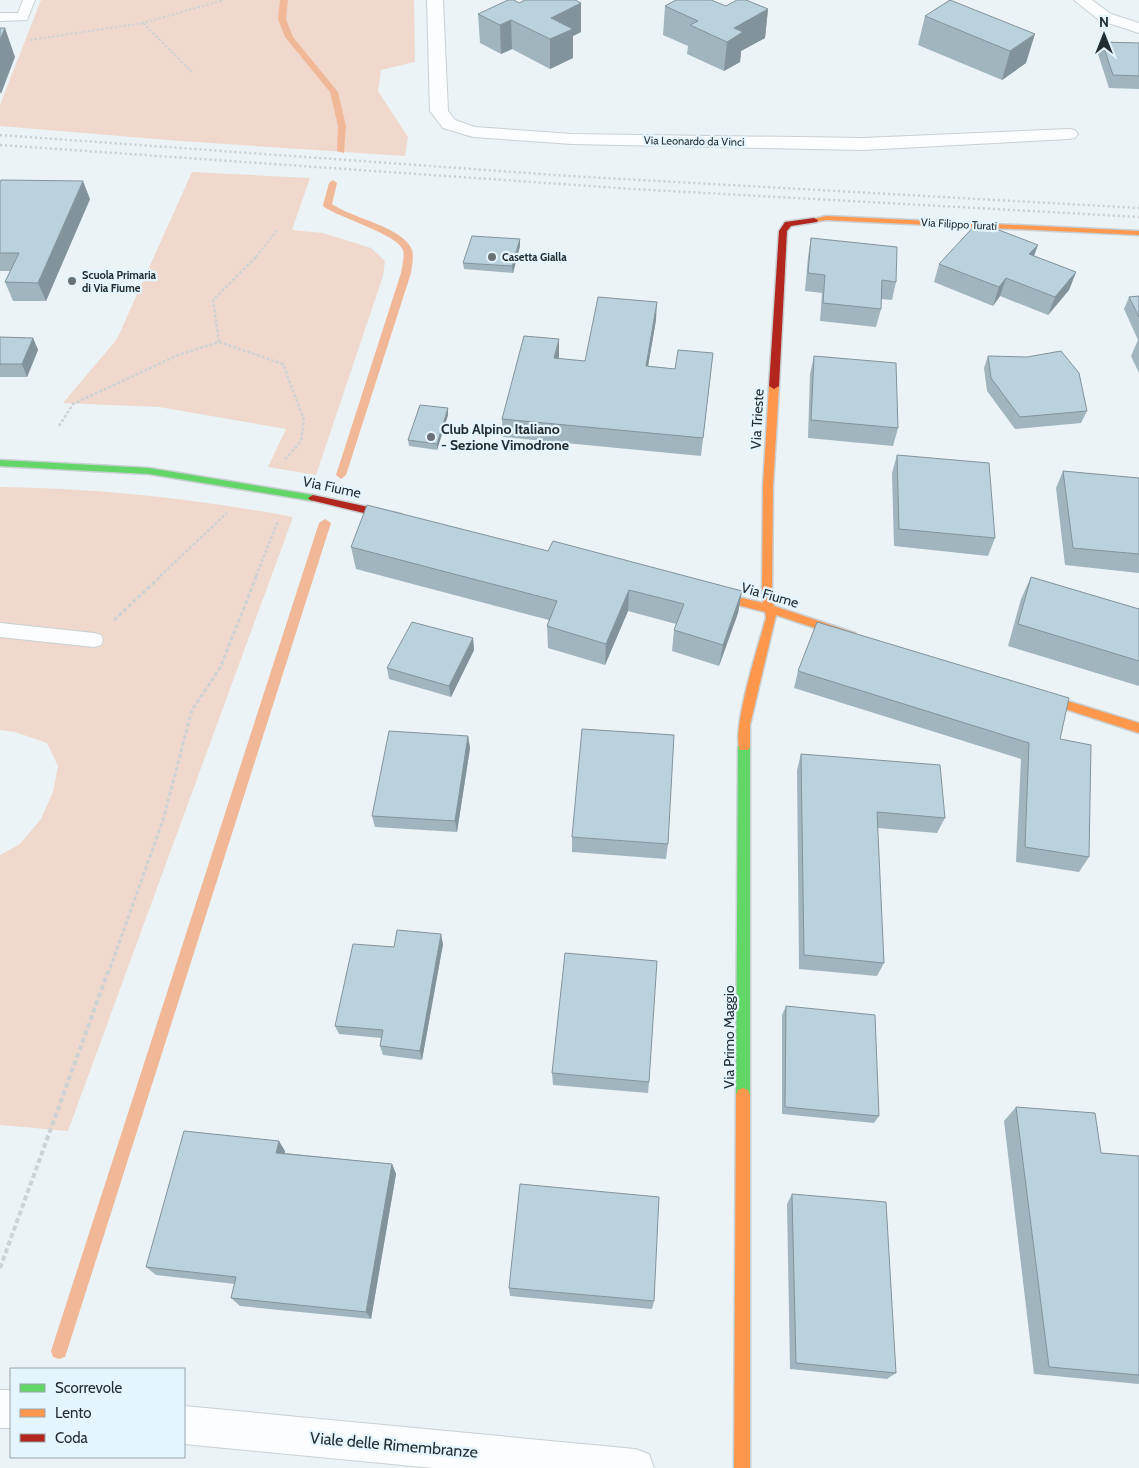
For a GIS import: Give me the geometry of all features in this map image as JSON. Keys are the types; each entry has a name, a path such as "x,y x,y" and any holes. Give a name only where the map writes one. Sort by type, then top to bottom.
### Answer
{"street":[{"name":"Via Leonardo da Vinci","path":"435,0 439,111 449,124 473,132 606,140 863,144 1069,134"},
{"path":"1082,0 1105,17 1139,28"},
{"name":"Via Filippo Turati","path":"783,231 788,224 826,218 1139,233"},
{"name":"Via Trieste","path":"770,609 767,593 768,486 783,231"},
{"name":"Via Fiume","path":"0,463 149,471 289,494 410,520"},
{"name":"Via Fiume","path":"694,590 770,609 863,640"},
{"name":"Via Primo Maggio","path":"742,1468 744,725 771,618 770,609"},
{"path":"1021,690 1139,728"},
{"name":"Viale delle Rimembranze","path":"185,1425 635,1468"}],"lane":[{"path":"0,17 23,16 29,0"},
{"path":"0,630 94,640"}],"path":[{"path":"23,16 16,40 32,40 143,24 224,0"},
{"path":"143,24 192,72"},
{"path":"219,342 213,300 231,280 260,255 278,229"},
{"path":"59,426 73,404 178,355 219,342 283,364 304,420 301,441 284,462"},
{"path":"94,640 233,507"},
{"path":"0,1268 151,855 163,820 192,710 206,686 220,668 280,515"}],"shaded area":[{"path":"41,0 414,0 415,62 381,70 378,91 408,137 405,156 180,141 0,126 0,105"},
{"path":"192,172 310,178 292,230 323,233 371,248 385,261 383,276 316,475 268,467 286,429 159,407 63,403 117,339"},
{"path":"0,487 110,492 184,500 293,517 68,1131 0,1125 0,855 20,844 41,819 53,792 58,766 47,743 15,732 0,730"}],"building":[{"path":"508,0 514,0 519,3 525,0 575,0 581,3 551,18 573,29 550,39 511,20 500,25 478,14"},
{"path":"676,0 711,0 726,6 737,0 746,0 768,9 734,28 743,32 727,42 690,25 698,21 665,6"},
{"path":"950,0 1035,34 1010,51 925,16"},
{"path":"0,28 5,28 0,40"},
{"path":"1102,42 1139,43 1139,76 1113,75"},
{"path":"1,180 83,181 38,283 5,282 19,253 0,253"},
{"path":"978,222 1038,245 1029,254 1076,272 1055,297 1006,278 999,287 939,264"},
{"name":"Casetta Gialla","path":"472,236 520,239 512,266 463,263"},
{"path":"811,238 897,247 896,282 882,280 881,309 823,303 825,275 808,273"},
{"path":"1139,296 1139,317 1129,297"},
{"path":"598,297 657,302 646,366 675,369 678,350 713,353 703,438 502,419 524,336 559,339 554,358 585,361"},
{"path":"0,337 33,338 22,364 0,364"},
{"path":"1061,351 1079,373 1087,411 1020,417 991,378 988,356 1027,357"},
{"path":"814,356 896,363 898,428 811,420"},
{"path":"420,405 448,408 437,444 408,440"},
{"path":"897,455 989,463 995,538 899,529"},
{"path":"1063,471 1139,478 1139,554 1073,548"},
{"path":"367,505 548,551 553,541 742,591 723,645 674,630 684,604 629,590 606,644 547,626 557,601 351,547"},
{"path":"1031,577 1139,609 1139,661 1018,624"},
{"path":"412,622 473,638 449,686 387,668"},
{"path":"817,622 1069,698 1060,739 1091,745 1089,857 1025,847 1029,743 798,671"},
{"path":"582,729 674,735 668,844 572,837"},
{"path":"389,731 468,736 455,821 372,816"},
{"path":"801,754 940,765 945,818 877,812 884,963 804,955"},
{"path":"397,930 441,934 420,1051 380,1046 383,1030 335,1026 353,944 394,947"},
{"path":"565,953 657,961 649,1082 552,1073"},
{"path":"786,1006 875,1015 879,1116 785,1107"},
{"path":"1016,1107 1095,1113 1101,1153 1139,1156 1139,1375 1049,1367"},
{"path":"184,1131 279,1141 276,1153 392,1164 366,1312 231,1298 236,1277 146,1267"},
{"path":"520,1184 659,1197 654,1301 509,1288"},
{"path":"792,1194 886,1202 896,1373 796,1363"}],"waterway":[{"path":"284,0 282,19 289,37 334,92 342,126 341,151"},
{"path":"333,183 327,205 335,211 394,236 402,242 407,249 408,255 406,273 341,475"},
{"path":"59,1351 325,523"}],"railway":[{"path":"0,135 569,176 1139,208"},
{"path":"0,145 633,189 1139,217"}],"traffic: fast":[{"path":"0,463 149,471 313,498"},
{"path":"743,1095 744,747"}],"traffic: slow":[{"path":"814,220 826,218 1139,233"},
{"path":"744,747 744,725 771,618 767,593 768,486 774,386"},
{"path":"705,593 770,609 851,636"},
{"path":"1032,694 1139,728"},
{"path":"742,1468 743,1095"}],"traffic: jam":[{"path":"774,386 783,231 788,224 814,220"},
{"path":"313,498 401,518"}],"place":[{"name":"Casetta Gialla","path":"492,257"},
{"name":"Scuola Primaria di Via Fiume","path":"72,281"},
{"name":"Club Alpino Italiano - Sezione Vimodrone","path":"431,437"}]}
